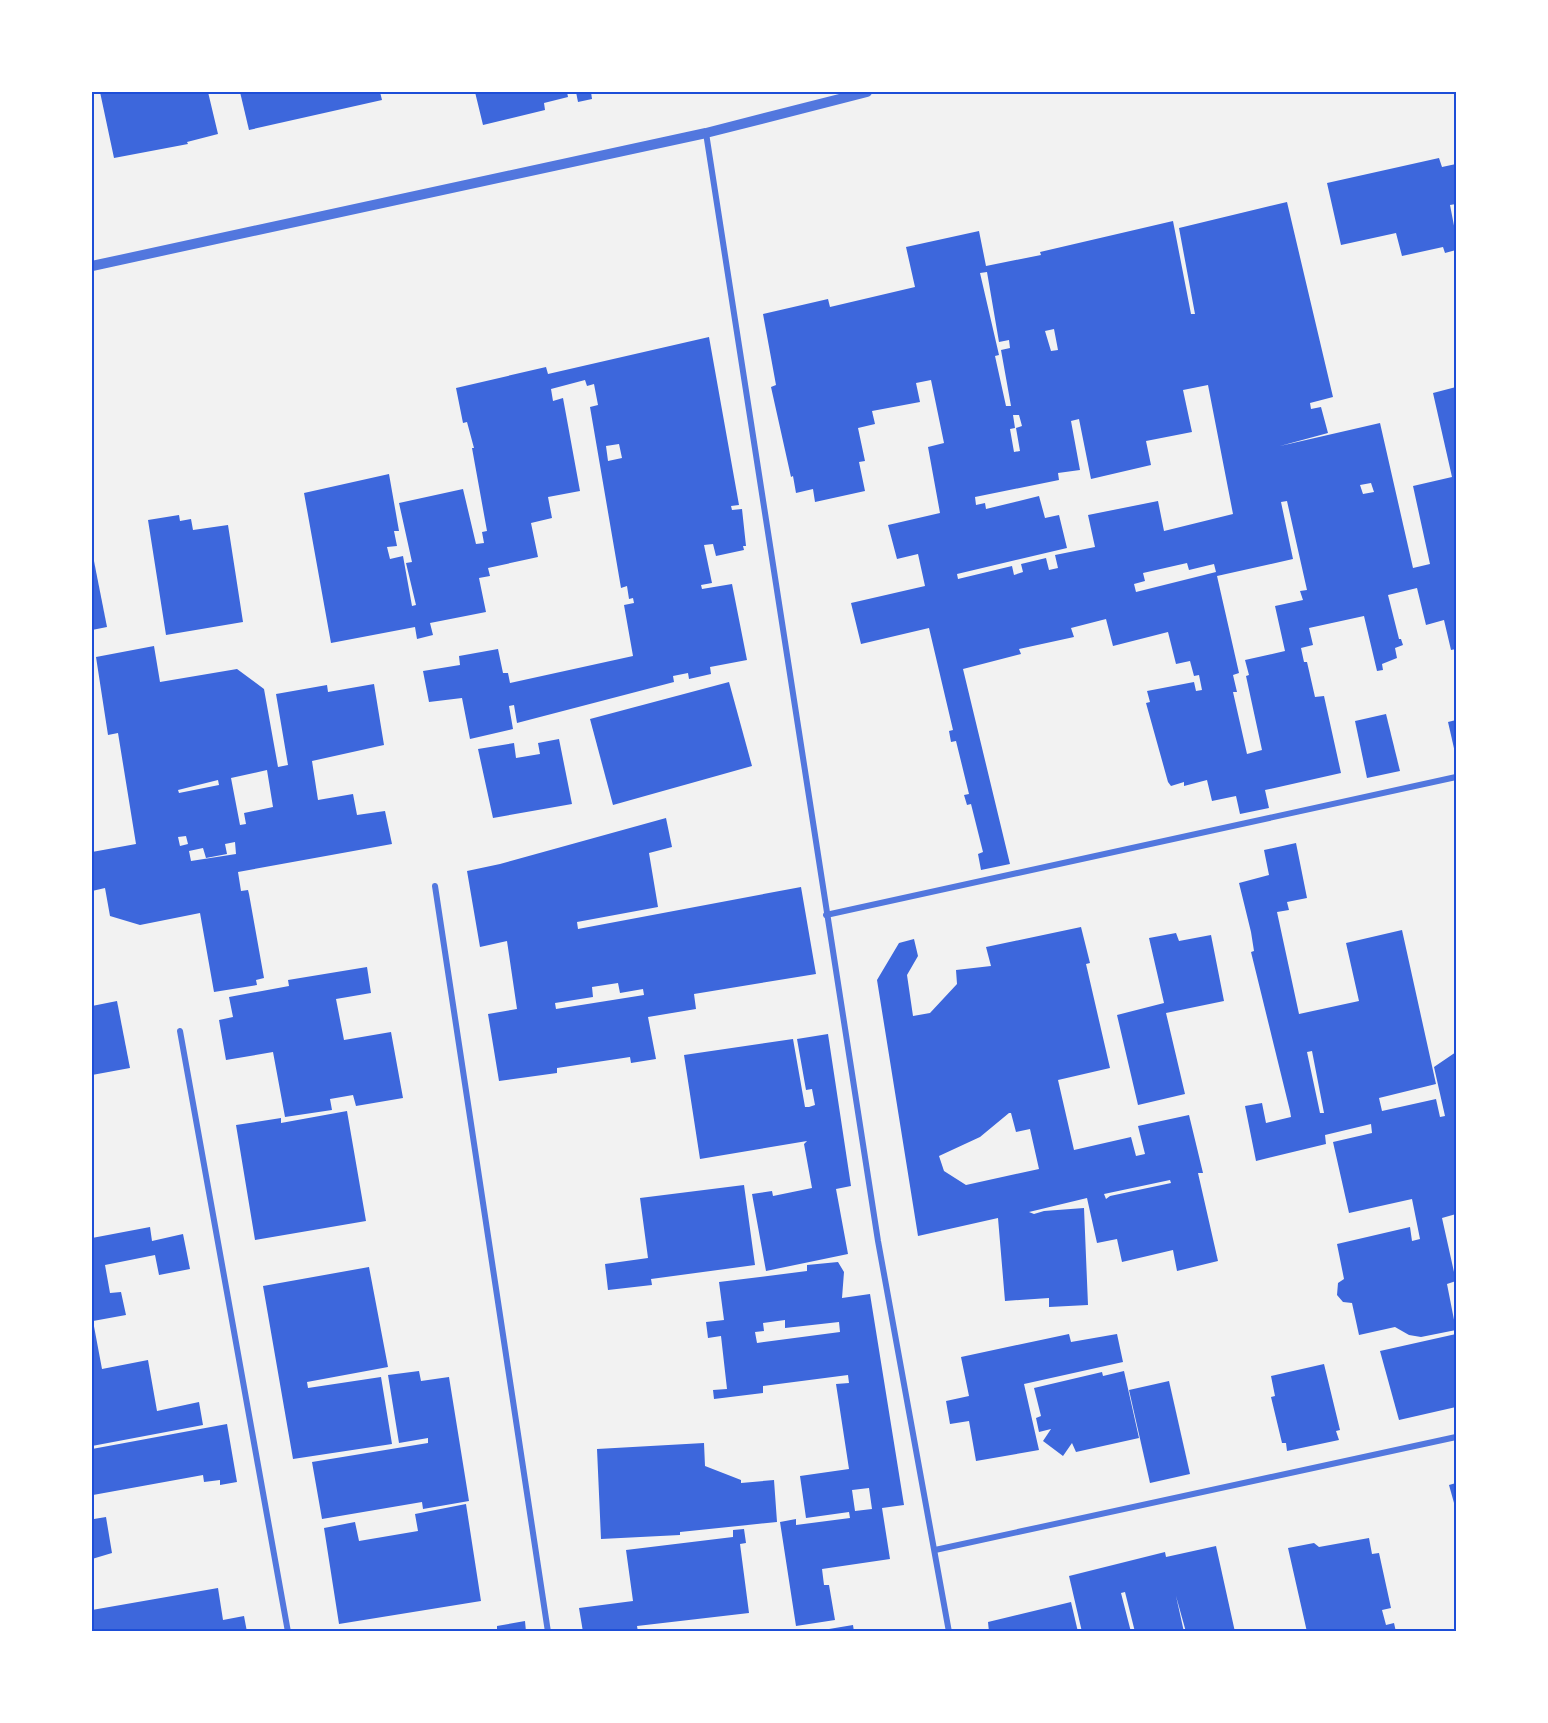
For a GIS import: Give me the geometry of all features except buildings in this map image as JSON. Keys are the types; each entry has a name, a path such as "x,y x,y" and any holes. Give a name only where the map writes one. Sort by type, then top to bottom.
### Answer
{"street":[{"path":"92,266 706,133 867,92"},
{"path":"706,133 878,1241 949,1632"},
{"path":"826,915 1456,777"},
{"path":"435,886 548,1632"},
{"path":"180,1031 288,1632"},
{"path":"935,1550 1456,1437"}]}
